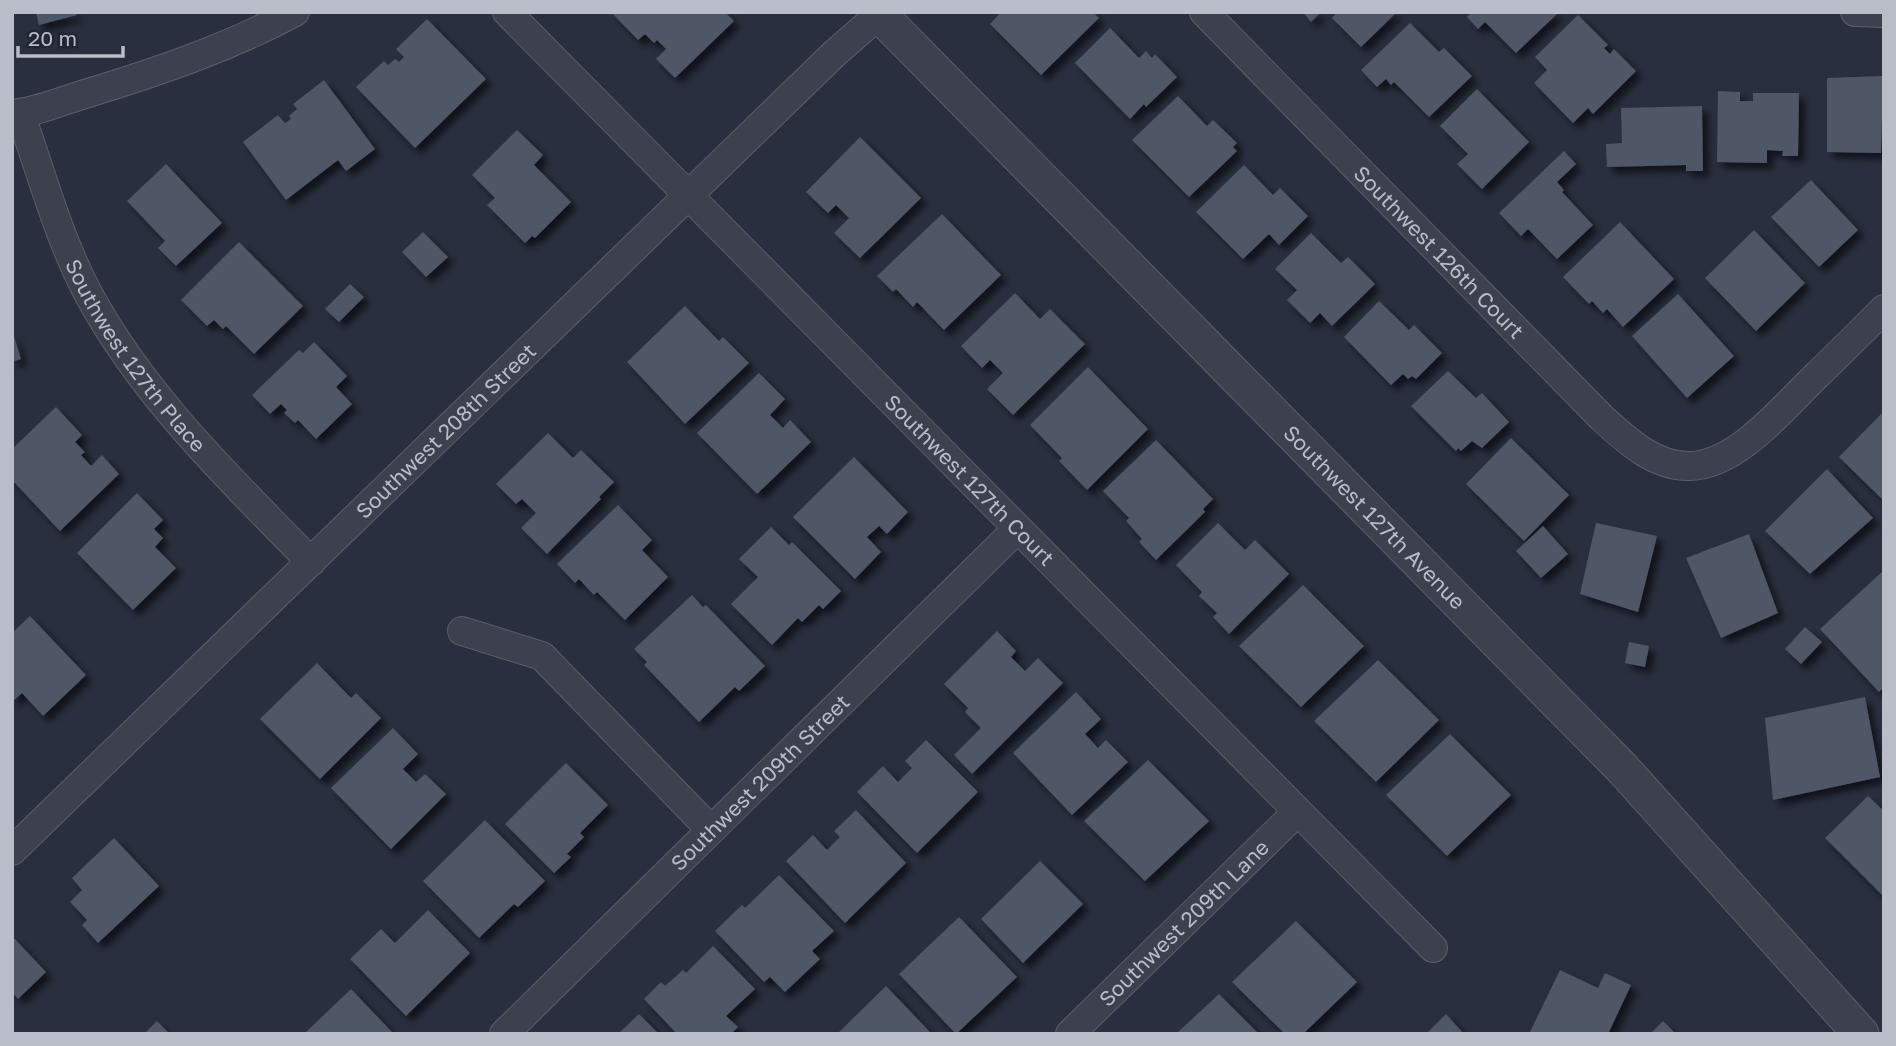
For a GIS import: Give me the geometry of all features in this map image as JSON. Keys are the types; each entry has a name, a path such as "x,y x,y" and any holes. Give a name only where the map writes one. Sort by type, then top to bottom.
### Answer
{"street":[{"path":"16,114 199,57 264,29 295,12"},
{"name":"Southwest 127th Court","path":"507,12 690,195 1016,530 1433,948"},
{"name":"Southwest 126th Court","path":"1204,12 1602,418 1649,456 1689,466 1711,462 1736,449 1763,428 1884,309"},
{"path":"1855,12 1884,13"},
{"name":"Southwest 208th Street","path":"17,837 311,562 834,54 880,13"},
{"name":"Southwest 127th Avenue","path":"880,13 1622,768 1861,1034"},
{"name":"Southwest 127th Place","path":"16,114 69,255 114,337 181,427 311,562"},
{"name":"Southwest 209th Street","path":"504,1034 1016,530"},
{"path":"462,631 542,656 711,830"},
{"name":"Southwest 209th Lane","path":"1070,1034 1297,812"}],"building":[{"path":"36,12 76,12 77,15 39,25"},
{"path":"611,12 725,12 734,21 675,78 656,59 666,49 645,34 638,40"},
{"path":"1001,12 1093,12 1099,18 1041,75 990,24"},
{"path":"1303,12 1321,12 1311,22"},
{"path":"1333,12 1397,12 1361,47 1332,18 1335,15"},
{"path":"1472,12 1559,12 1516,53 1485,22 1478,29 1467,17"},
{"path":"1578,15 1608,45 1604,48 1610,54 1614,49 1636,71 1593,114 1588,108 1573,123 1534,83 1547,70 1535,57"},
{"path":"427,19 486,79 415,148 356,87 384,61 388,65 395,59 399,62 404,57 396,49"},
{"path":"1410,23 1439,52 1444,48 1472,76 1429,117 1394,82 1391,85 1386,79 1377,87 1361,70"},
{"path":"1110,28 1139,58 1146,51 1152,58 1155,54 1177,77 1130,119 1075,63"},
{"path":"1883,76 1881,153 1827,152 1827,78"},
{"path":"324,80 375,149 346,171 338,160 286,200 243,142 278,115 285,123 291,119 289,116 297,109 293,104"},
{"path":"1477,89 1529,142 1482,189 1457,164 1468,154 1440,126"},
{"path":"1718,91 1740,92 1740,101 1753,101 1753,93 1799,93 1798,156 1782,156 1783,151 1767,150 1767,163 1717,162"},
{"path":"1178,96 1207,126 1213,120 1237,143 1233,147 1237,151 1189,197 1132,140"},
{"path":"1702,106 1703,171 1686,171 1686,165 1607,167 1606,144 1622,143 1621,108"},
{"path":"517,130 543,155 534,165 571,202 535,238 532,236 525,243 487,205 495,198 472,175"},
{"path":"860,137 921,198 860,258 834,233 849,218 836,205 828,213 806,192"},
{"path":"1564,151 1576,164 1557,182 1564,190 1562,192 1593,225 1557,259 1528,229 1521,236 1499,213"},
{"path":"166,164 222,223 176,266 158,248 165,241 127,201"},
{"path":"1244,165 1273,195 1280,188 1308,216 1279,245 1269,234 1243,259 1196,212"},
{"path":"1811,180 1858,230 1819,267 1771,217"},
{"path":"942,214 1001,275 944,330 917,302 913,307 896,289 893,292 877,276"},
{"path":"1620,222 1674,279 1623,327 1607,309 1603,313 1592,301 1589,304 1563,277"},
{"path":"1754,230 1805,283 1756,331 1705,278"},
{"path":"423,232 448,257 426,277 402,252"},
{"path":"1311,233 1341,263 1348,257 1375,284 1332,326 1320,313 1310,323 1287,300 1297,290 1275,269"},
{"path":"239,242 303,306 254,354 226,326 223,329 214,320 207,326 181,300"},
{"path":"350,284 364,297 339,322 325,309"},
{"path":"1015,293 1040,319 1050,309 1085,344 1013,415 987,389 1003,373 990,360 982,368 961,346"},
{"path":"1678,294 1734,356 1687,398 1632,336"},
{"path":"1379,301 1409,330 1414,325 1442,353 1416,379 1412,376 1408,379 1403,374 1391,385 1344,337"},
{"path":"685,306 719,341 723,337 749,363 685,424 627,362"},
{"path":"12,334 21,359 12,362"},
{"path":"314,342 347,376 336,387 352,404 316,439 298,420 295,423 284,413 287,410 281,404 270,414 252,395 299,350 303,353"},
{"path":"1088,367 1148,429 1087,490 1059,461 1062,458 1030,425"},
{"path":"1448,371 1476,398 1482,393 1509,422 1482,448 1472,441 1461,451 1458,448 1456,451 1411,406"},
{"path":"759,373 785,399 770,415 783,428 790,420 811,442 757,494 697,433"},
{"path":"56,407 82,435 75,442 85,452 81,455 91,466 102,455 119,474 60,531 12,480 12,449"},
{"path":"1884,411 1884,501 1839,457"},
{"path":"548,433 573,458 581,450 614,482 547,554 521,528 536,513 522,499 516,504 496,484"},
{"path":"1511,438 1569,495 1524,541 1466,484"},
{"path":"1156,440 1213,499 1203,509 1205,512 1156,560 1139,542 1142,539 1126,521 1129,518 1103,491"},
{"path":"854,457 908,512 887,534 879,526 867,537 881,552 855,579 793,517"},
{"path":"1827,469 1873,518 1810,574 1765,531"},
{"path":"137,493 163,520 154,529 163,538 155,547 176,568 133,610 77,553"},
{"path":"618,505 652,540 642,550 668,577 625,620 597,592 594,595 579,579 575,583 557,564"},
{"path":"1218,523 1245,550 1255,540 1289,574 1229,634 1213,617 1217,613 1199,596 1202,592 1176,565"},
{"path":"1596,523 1657,536 1638,612 1580,594"},
{"path":"1543,526 1568,554 1541,578 1516,551"},
{"path":"771,527 789,545 792,542 841,591 823,609 819,605 802,622 798,618 772,645 731,604 758,577 739,559"},
{"path":"1749,534 1778,613 1721,638 1686,558"},
{"path":"1884,570 1884,687 1879,692 1820,629"},
{"path":"1303,585 1364,646 1301,707 1239,646"},
{"path":"692,595 703,607 706,605 765,666 739,691 735,687 699,722 644,665 647,662 634,649"},
{"path":"30,616 86,675 43,716 22,693 12,702 12,633"},
{"path":"1805,627 1822,642 1801,664 1785,649"},
{"path":"997,631 1016,651 1011,657 1025,671 1038,658 1063,683 972,774 954,755 981,728 965,712 968,708 944,684"},
{"path":"1629,642 1649,646 1645,667 1625,663"},
{"path":"1378,660 1439,720 1376,782 1314,721"},
{"path":"317,663 351,698 356,693 381,718 320,779 260,719"},
{"path":"1076,692 1101,719 1085,734 1098,748 1106,740 1128,762 1072,815 1013,753"},
{"path":"1865,697 1880,777 1773,800 1765,718"},
{"path":"393,728 418,754 403,769 416,782 425,774 446,794 391,849 331,788"},
{"path":"1450,734 1511,795 1447,856 1386,795"},
{"path":"926,740 978,792 917,853 857,792 883,766 898,782 912,768 905,761"},
{"path":"1148,760 1209,821 1145,881 1084,821"},
{"path":"566,763 608,805 580,833 584,837 567,854 571,857 554,873 505,824"},
{"path":"1868,796 1884,811 1882,895 1825,838"},
{"path":"856,810 906,863 845,923 786,861 813,835 827,850 840,837 834,831"},
{"path":"485,820 545,881 518,907 514,904 479,938 423,881"},
{"path":"114,838 159,886 98,943 82,925 87,920 70,902 82,890 72,878"},
{"path":"1040,861 1083,904 1023,963 981,919"},
{"path":"779,875 834,931 812,951 820,959 785,992 770,977 764,982 715,931 742,905 745,908"},
{"path":"428,910 470,953 406,1016 350,959 381,929 395,943"},
{"path":"959,917 1017,977 956,1034 899,974"},
{"path":"1296,921 1357,982 1303,1034 1285,1034 1232,982"},
{"path":"12,936 46,972 18,999 12,992"},
{"path":"713,946 755,989 726,1016 738,1027 731,1034 677,1034 644,999 661,982 665,986 683,970 686,973"},
{"path":"1560,970 1598,988 1605,973 1631,985 1608,1034 1529,1034"},
{"path":"886,986 932,1034 837,1034"},
{"path":"351,989 392,1032 390,1034 304,1034"},
{"path":"1219,994 1259,1034 1176,1034"},
{"path":"639,1014 659,1034 618,1034"},
{"path":"1446,1014 1464,1034 1426,1034"},
{"path":"157,1021 170,1034 144,1034"},
{"path":"1663,1021 1676,1034 1650,1034"}]}
